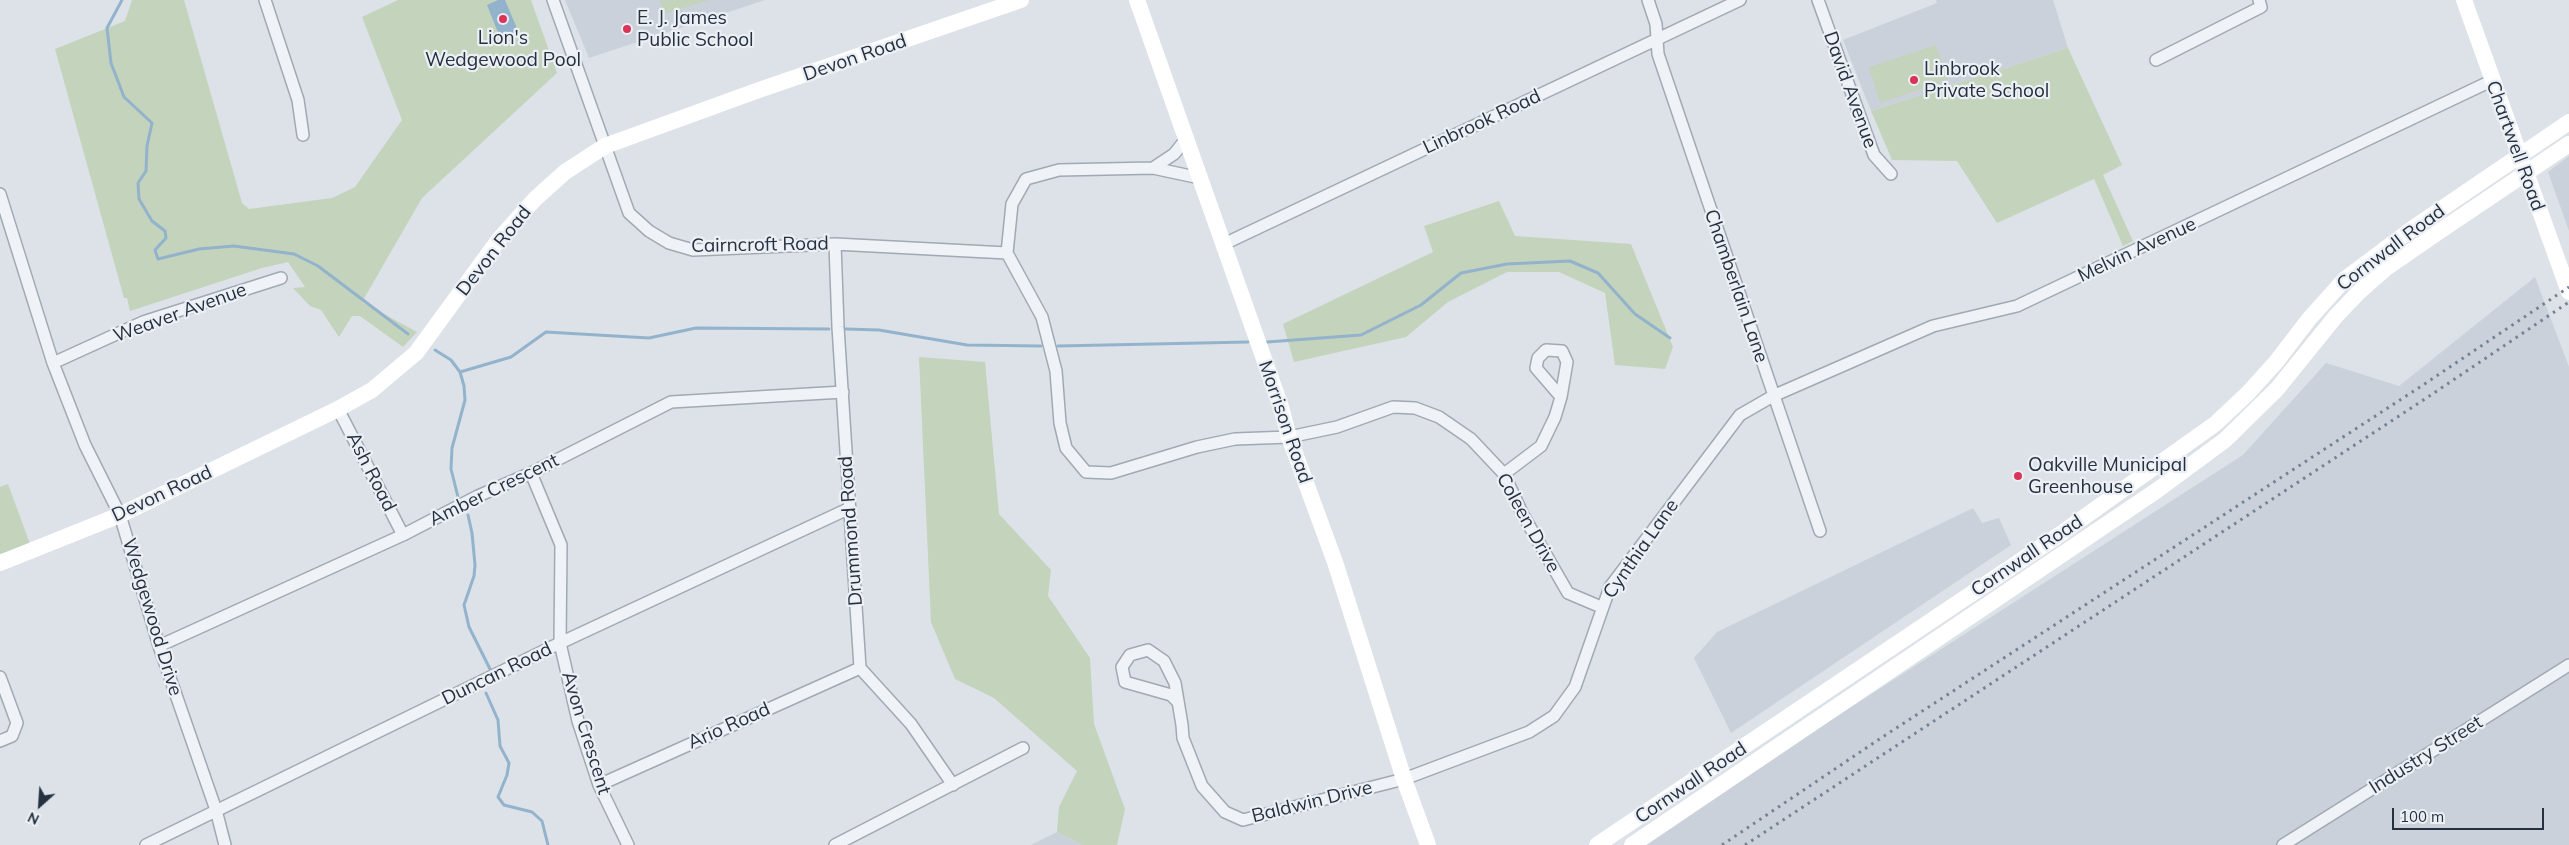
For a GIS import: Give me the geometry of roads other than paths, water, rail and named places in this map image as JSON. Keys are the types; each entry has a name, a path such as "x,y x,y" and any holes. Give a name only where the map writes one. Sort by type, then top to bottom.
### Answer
{"street":[{"path":"265,0 298,100 303,135"},
{"name":"Cairncroft Road","path":"553,0 629,213 649,231 669,242 693,250 835,244 1007,252"},
{"name":"Devon Road","path":"0,563 120,515 338,409 372,390 416,353 500,238 535,199 565,172 605,146 759,90 1021,0"},
{"name":"Morrison Road","path":"1137,0 1224,244 1289,437 1335,562 1404,779 1428,845"},
{"name":"Chamberlain Lane","path":"1648,0 1656,24 1656,40 1661,63 1820,531"},
{"name":"Linbrook Road","path":"1224,244 1740,0"},
{"name":"David Avenue","path":"1818,0 1874,155 1891,174"},
{"path":"2156,60 2261,7 2259,0"},
{"name":"Chartwell Road","path":"2464,0 2569,292"},
{"name":"Melvin Avenue","path":"1773,396 1933,326 2017,306 2492,80"},
{"name":"Cornwall Road","path":"1597,845 2075,524 2215,424 2248,393 2276,362 2308,319 2344,280 2416,226 2569,122"},
{"path":"1153,168 1174,154 1186,138"},
{"name":"Cornwall Road","path":"1632,845 2156,491 2225,440 2277,389 2358,292 2393,264 2569,144"},
{"path":"1007,252 1012,204 1026,179 1059,170 1153,168 1200,178"},
{"name":"Wedgewood Drive","path":"0,194 53,363 85,445 120,515 159,646 216,810 225,845"},
{"name":"Drummond Road","path":"835,244 838,327 860,668"},
{"name":"Coleen Drive","path":"1007,252 1042,317 1056,371 1060,423 1066,448 1086,472 1111,472 1235,438 1289,437 1337,427 1393,407 1416,408 1439,417 1471,439 1504,474 1523,515 1568,593 1602,607"},
{"name":"Weaver Avenue","path":"53,363 143,322 281,278"},
{"name":"Amber Crescent","path":"159,646 403,535 478,496 531,473 671,402 843,392"},
{"name":"Cynthia Lane","path":"1404,779 1529,732 1554,716 1575,687 1610,587 1740,415 1773,396"},
{"path":"1504,474 1541,446 1555,417 1561,397"},
{"name":"Ash Road","path":"338,409 403,535"},
{"name":"Avon Crescent","path":"531,473 561,545 560,643 578,721 599,785 628,845"},
{"name":"Duncan Road","path":"146,845 560,643 850,508"},
{"name":"Baldwin Drive","path":"1178,702 1171,695 1125,682 1122,666 1130,655 1148,650 1164,661 1175,683 1178,702 1183,738 1202,786 1225,812 1243,820 1404,779"},
{"name":"Industry Street","path":"2283,845 2569,666"},
{"path":"860,668 911,724 953,786"},
{"name":"Ario Road","path":"599,785 860,668"},
{"path":"0,677 17,723 12,736 0,741"},
{"path":"835,845 953,786 1023,748"}],"water":[{"name":"Lion's Wedgewood Pool","path":"498,0 505,0 519,33 501,40 487,5"}],"waterway":[{"path":"122,0 107,28 111,63 124,97 152,123 147,146 146,171 138,183 139,199 152,221 165,231 166,238 155,250 158,259 199,249 234,246 294,254 318,266 408,334"},
{"path":"1267,342 1361,335 1421,305 1461,273 1507,264 1570,261 1598,273 1635,314 1670,338"},
{"path":"460,372 511,357 546,332 649,338 696,328 829,329"},
{"path":"846,329 879,330 967,345 1041,346"},
{"path":"1058,346 1248,342"},
{"path":"435,350 451,360 460,372 464,386 465,400 452,448 451,469 458,497"},
{"path":"468,515 475,565 474,576 464,605 469,627 490,669"},
{"path":"486,693 498,720 500,746 509,763 507,775 498,797 504,805 532,812 542,821 548,845"}],"railway":[{"path":"1722,845 1881,738 2423,385 2569,287"},
{"path":"1745,845 2431,395 2569,302"}],"place":[{"name":"Lion's Wedgewood Pool","path":"503,19"},
{"name":"E. J. James Public School","path":"627,29"},
{"name":"Linbrook Private School","path":"1914,80"},
{"name":"Oakville Municipal Greenhouse","path":"2018,476"}]}
